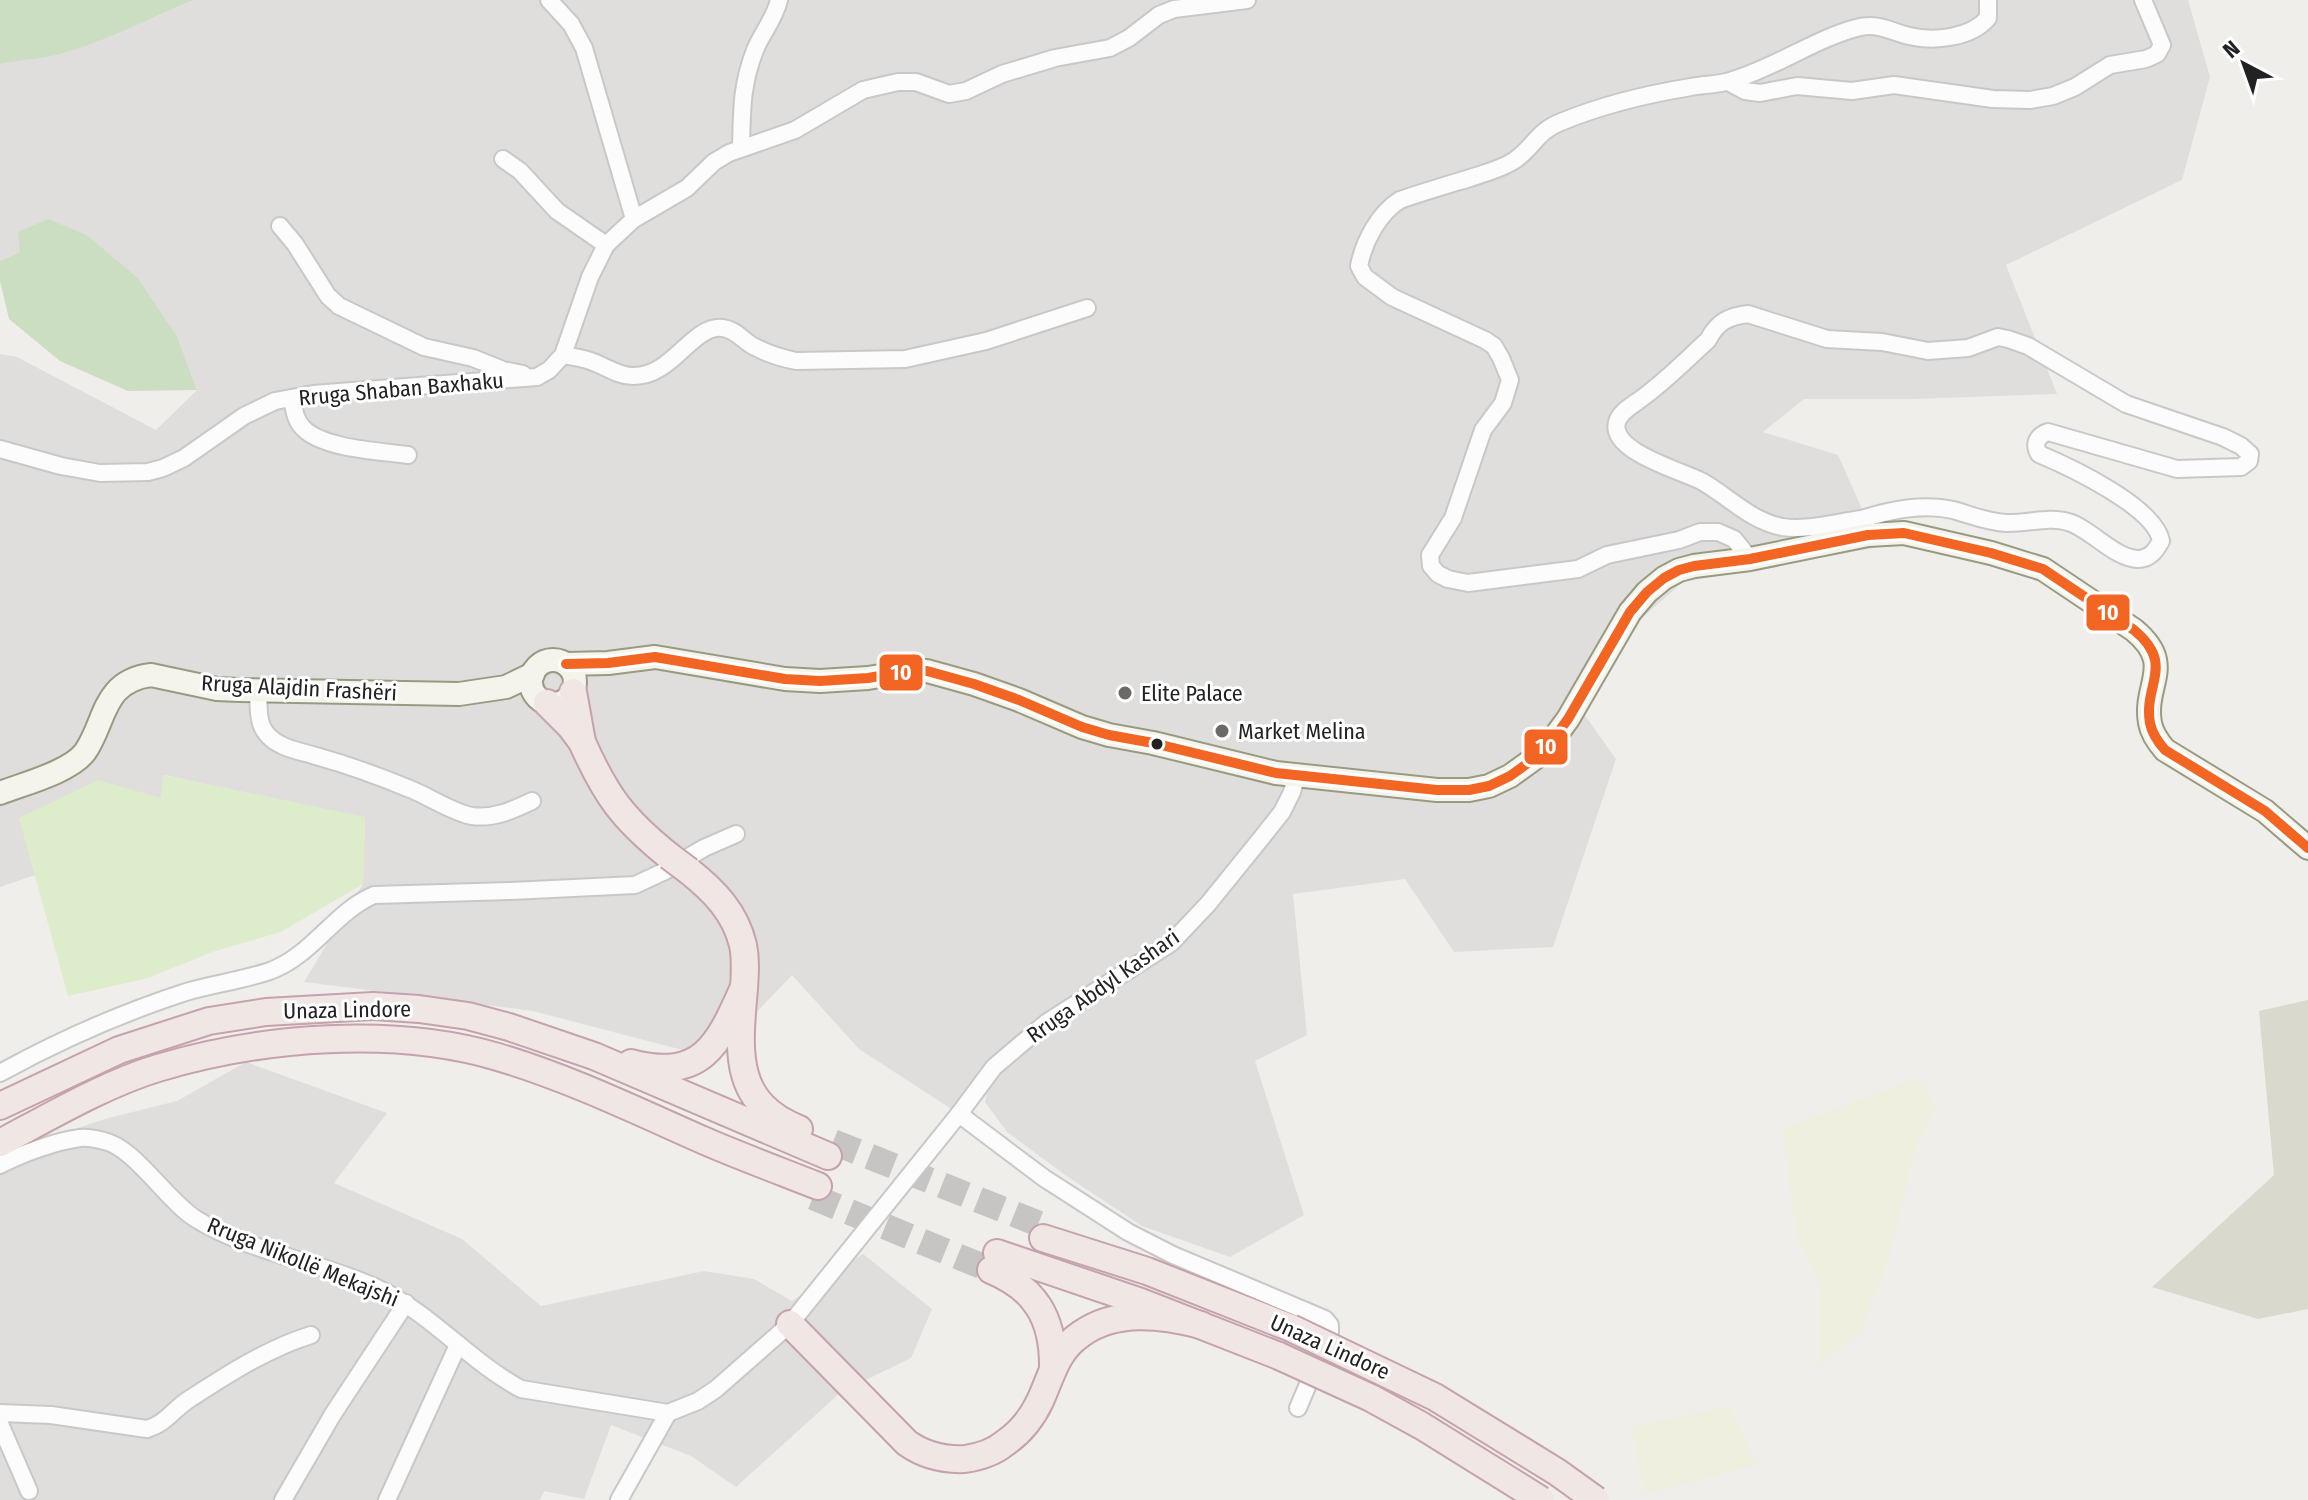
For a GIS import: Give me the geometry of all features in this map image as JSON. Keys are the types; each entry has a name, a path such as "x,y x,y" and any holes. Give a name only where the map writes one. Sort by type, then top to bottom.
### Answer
{"highway":[{"path":"571,678 582,742"},
{"path":"209,1021 227,1012 277,1005 345,1000 391,1001 497,1018 624,1061 662,1069 700,1058 710,1049 725,1028 744,987 744,952 733,918 709,887 650,841 617,807 599,779 582,742 538,690"},
{"name":"Unaza Lindore","path":"0,1106 119,1050 209,1021 266,1012 373,1006 468,1016 509,1027 594,1056 830,1149 771,1115 751,1092 744,1074 741,1051 744,987"},
{"name":"Unaza Lindore","path":"0,1143 97,1093 156,1068 279,1043 366,1038 430,1044 498,1057 610,1099 771,1167 815,1191"},
{"name":"Unaza Lindore","path":"1045,1232 1291,1328 1435,1397 1557,1472 1596,1500"},
{"name":"Unaza Lindore","path":"1053,1365 1051,1334 1037,1303 994,1262 1201,1325 1279,1356 1371,1398 1422,1426 1541,1500"},
{"path":"790,1324 907,1443 924,1453 952,1459 983,1455 1016,1435 1029,1421 1053,1365 1064,1348 1083,1332 1109,1320 1134,1317 1155,1316 1201,1325"}],"main road":[{"name":"Rruga Alajdin Frashëri","path":"571,678 608,663 655,657 785,679 820,681 927,671 974,684 1109,735 1296,777 1469,790 1489,786 1510,776 1535,758 1568,719 1630,612 1647,592 1679,570 1750,559 1865,527 1913,534 2043,569 2134,630 2144,639 2156,663 2149,705 2150,723 2155,737 2165,750 2265,811 2308,848"},
{"name":"Rruga Alajdin Frashëri","path":"538,690 541,664 547,661 554,660 571,678"},
{"name":"Rruga Alajdin Frashëri","path":"0,793 55,772 85,752 108,702 135,678 151,675 217,689 258,691 459,694 506,687 538,690 557,704 568,698 571,678"}],"street":[{"path":"549,0 571,24 584,48 634,219"},
{"path":"741,148 743,88 756,49 777,10 779,0"},
{"path":"280,226 328,296 339,306 424,347 537,377 549,370 563,355 590,277 606,245 634,219 687,188 714,162 741,148 795,130 863,90 898,82 916,82 949,94 966,91 1002,74 1055,58 1110,48 1159,15 1174,9 1247,0"},
{"path":"1750,559 1734,539 1718,532 1700,532 1679,540 1607,555 1578,569 1468,583 1438,574 1431,566 1430,555 1453,518 1483,430 1503,403 1510,380 1494,346 1392,297 1365,277 1359,266 1362,254 1388,207 1400,200 1516,160 1542,131 1559,122 1595,110 1691,87 1728,82 1760,72 1832,35 1869,24 1927,39 1958,35 1981,27 1988,18 1988,0"},
{"path":"1728,82 1745,91 1760,93 1797,86 1852,91 1894,85 1993,99 2030,100 2053,96 2075,87 2110,65 2157,54 2162,45 2143,0"},
{"path":"503,159 520,171 557,211 606,245"},
{"path":"563,355 591,361 620,375 636,377 670,363 709,330 723,328 736,333 752,346 779,358 796,361 905,359 986,341 1087,308"},
{"path":"1748,314 1827,339 1882,342 1928,351 1968,348 1998,337 2008,339 2028,346 2126,404 2223,437 2250,454 2249,461 2241,467 2177,469 2048,432 2042,434 2036,441 2039,454 2096,481 2152,522 2160,532 2161,541 2156,550 2140,559 2115,549 2069,522 2054,520 2009,523 1986,521 1951,510 1909,508 1865,527 1794,528 1765,521 1694,477 1643,457 1618,434 1616,426 1620,415 1661,385 1708,340 1721,321 1748,314"},
{"name":"Rruga Shaban Baxhaku","path":"0,449 100,473 148,472 184,458 244,416 275,401 313,394 537,377"},
{"path":"292,398 296,418 311,435 324,441 408,455"},
{"path":"258,691 260,721 272,740 283,746 354,767 470,816 509,812 532,801"},
{"name":"Rruga Abdyl Kashari","path":"959,1114 994,1067 1046,1023 1171,943 1208,904 1282,812 1296,777"},
{"path":"0,1073 50,1046 121,1016 188,992 270,971 287,963 310,948 362,900 374,895 635,885 736,834"},
{"path":"619,1500 668,1413 698,1401 716,1389 790,1324 959,1114 1044,1178 1128,1232 1173,1255 1325,1319 1330,1325 1330,1332 1298,1408"},
{"name":"Rruga Nikollë Mekajshi","path":"0,1165 82,1137 109,1142 136,1163 181,1209 224,1235 376,1287 406,1303 458,1345 521,1389 668,1413"},
{"path":"283,1500 333,1414 406,1303"},
{"path":"0,1413 51,1415 147,1429 157,1427 184,1402 264,1353 311,1335"},
{"path":"387,1500 458,1345"},
{"path":"1,1433 29,1491"}],"shaded area":[{"path":"194,0 2188,0 2210,77 2182,180 2006,265 2057,394 1804,399 1763,432 1838,455 1879,547 1683,582 1642,618 1584,714 1616,759 1553,947 1454,952 1405,879 1293,894 1307,1035 1255,1061 1304,1215 1230,1257 1142,1226 1007,1132 985,1102 993,1070 959,1114 859,1049 792,975 713,1058 533,1011 304,982 363,884 365,818 164,775 161,798 20,818 35,875 0,887 0,354 17,357 156,430 197,390 177,336 138,278 87,235 20,252 0,261 0,64 64,53"},
{"path":"2308,1000 2308,1309 2258,1319 2152,1287 2274,1175 2259,1011"},
{"path":"246,1062 387,1113 334,1183 462,1239 541,1306 704,1271 754,1279 792,1301 863,1254 932,1309 911,1358 841,1392 736,1487 691,1456 611,1425 584,1499 544,1491 540,1500 0,1500 0,1154 105,1119 177,1101"}],"green space":[{"path":"0,0 194,0 83,47 0,64"},
{"path":"48,219 87,235 138,278 177,336 197,390 128,391 60,361 9,319 0,281 0,261 20,252 18,232"},
{"path":"163,775 365,817 363,884 281,932 212,952 148,978 68,996 19,818 98,780 161,798"},
{"path":"1918,1078 1936,1105 1914,1155 1889,1259 1862,1330 1819,1365 1818,1283 1796,1233 1782,1129"},
{"path":"1731,1406 1756,1465 1644,1494 1631,1427"}],"tunnel":[{"path":"833,1142 1047,1227"},
{"path":"813,1197 991,1270"}],"transit line":[{"name":"10","path":"566,664 655,657 785,679 820,681 927,671 974,684 1109,735 1276,773 1437,790 1469,790 1489,786 1510,776 1535,758 1554,738 1630,612 1664,578 1694,566 1750,559 1868,535 1904,533 1991,553 2043,569 2134,630 2146,642 2156,665 2149,709 2150,723 2160,744 2265,811 2308,848"}],"place":[{"name":"Elite Palace","path":"1125,693"},
{"name":"Market Melina","path":"1222,731"}]}
